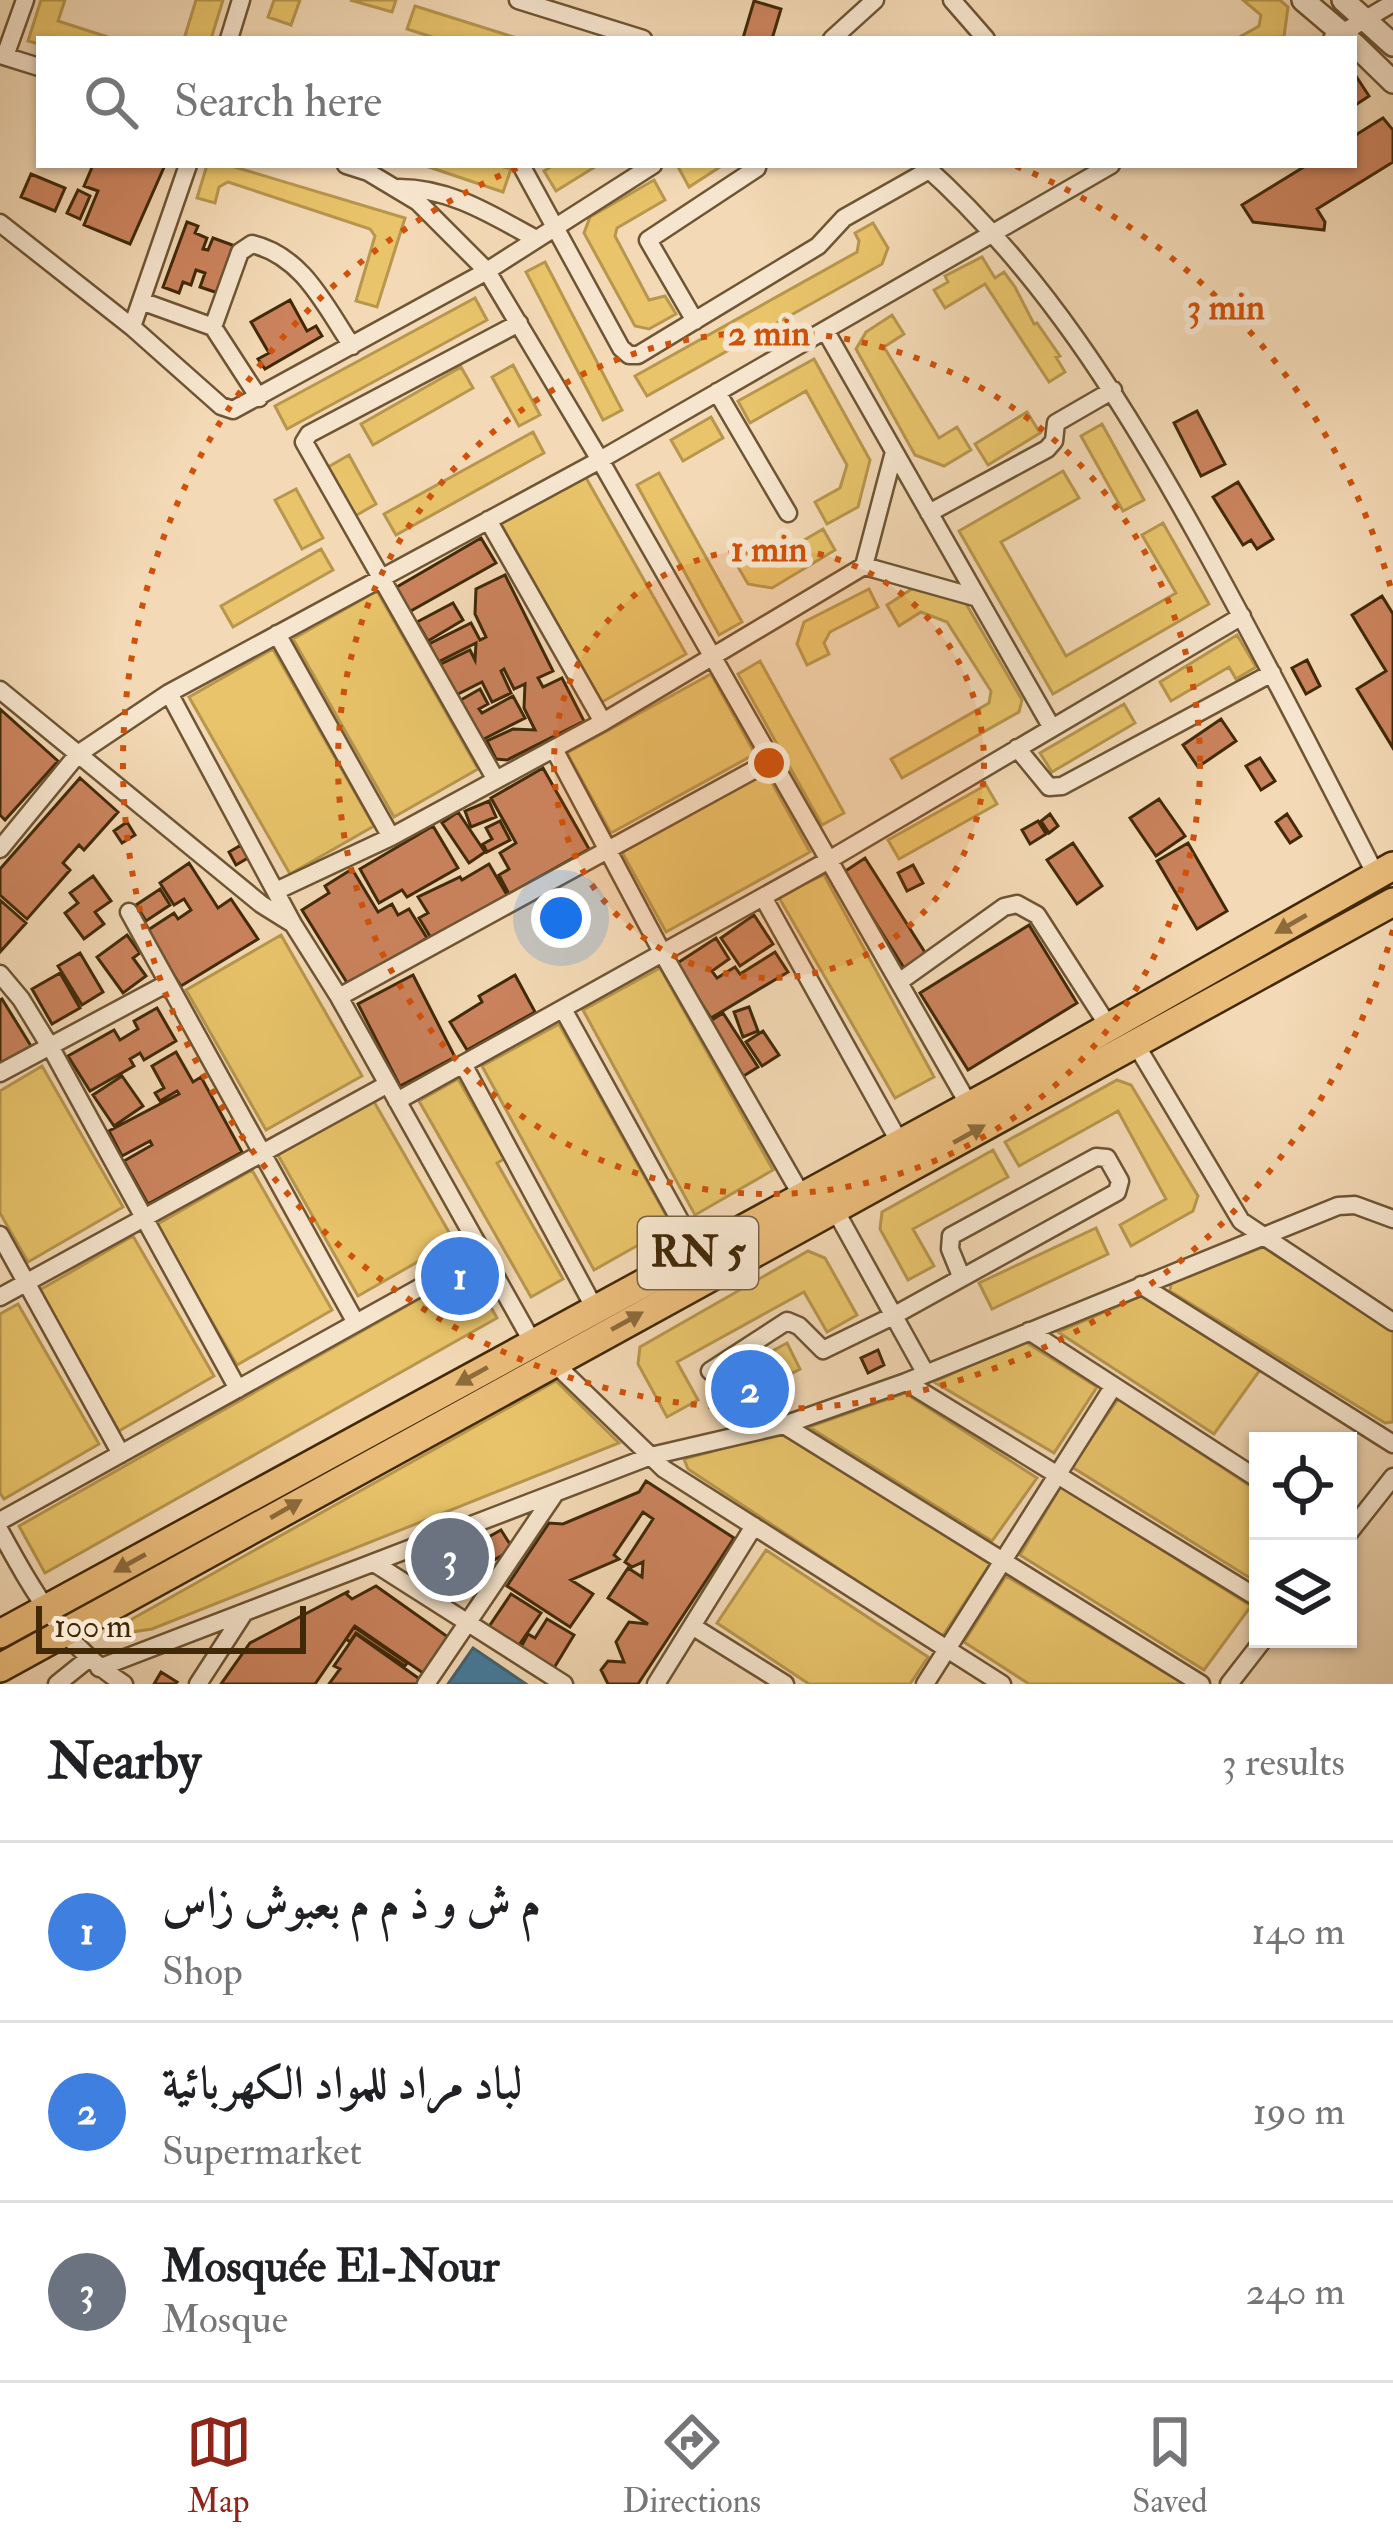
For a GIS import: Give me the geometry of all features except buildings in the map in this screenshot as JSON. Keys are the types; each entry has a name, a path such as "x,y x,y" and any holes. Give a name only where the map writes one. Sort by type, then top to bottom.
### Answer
{"main road":[{"name":"RN 5","path":"0,1668 543,1352 595,1309 1385,871"},
{"name":"RN 5","path":"0,1634 543,1352 834,1208 1393,902"}],"street":[{"path":"25,0 3,56 36,66"},
{"path":"230,36 241,0"},
{"path":"518,0 633,36"},
{"path":"835,36 875,0"},
{"path":"952,0 983,36"},
{"path":"1303,0 1341,36"},
{"path":"1343,0 1393,45"},
{"path":"1347,36 1393,3"},
{"path":"1357,50 1393,82"},
{"path":"132,327 187,168"},
{"path":"353,168 418,202 487,271 601,460 969,1105"},
{"path":"523,168 629,355 638,355 818,246 844,218 925,168"},
{"path":"0,223 132,327 221,406 233,410 487,271 648,168"},
{"path":"928,168 994,231 1113,390 1385,871"},
{"path":"0,850 78,754 170,693 601,460 1102,168"},
{"path":"695,321 648,240 757,169"},
{"path":"398,188 428,188 536,239"},
{"path":"213,327 241,252 252,244 290,261 304,274 352,346"},
{"path":"141,301 213,327 259,398"},
{"path":"496,780 304,448 305,438 519,323"},
{"path":"825,330 1052,728"},
{"path":"929,513 1047,449 1054,442 1056,423 1113,390"},
{"path":"716,392 788,513"},
{"path":"278,890 392,837 554,749 864,566 894,452"},
{"path":"488,520 602,722"},
{"path":"864,566 978,598"},
{"path":"398,1101 829,860 1242,616"},
{"path":"277,634 392,837"},
{"path":"1017,748 1049,788 1062,786 1272,673"},
{"path":"0,690 261,904 293,924"},
{"path":"170,693 293,924 543,1352 664,1469 1002,1684"},
{"path":"554,749 663,954 802,1196"},
{"path":"339,998 772,760"},
{"path":"763,897 900,1142"},
{"path":"899,982 1004,907 1017,904 1037,915 1109,1027"},
{"path":"129,912 356,1323"},
{"path":"0,974 51,1048 238,1389"},
{"path":"0,1073 168,983"},
{"path":"563,1010 698,1252"},
{"path":"1135,1043 1241,1222 1393,1322"},
{"path":"464,1064 595,1309"},
{"path":"0,1297 388,1084"},
{"path":"710,1371 778,1324 794,1322 823,1350 893,1316 1117,1192 1120,1180 1107,1158 1096,1156 956,1232 949,1243 961,1276"},
{"path":"57,1684 93,1664 244,1613 651,1456 784,1425 906,1382 1338,1206 1355,1205 1393,1219"},
{"path":"834,1208 926,1374"},
{"path":"0,1235 121,1454"},
{"path":"0,1521 482,1253"},
{"path":"1141,1285 1393,1444"},
{"path":"1029,1331 1249,1473"},
{"path":"906,1382 1249,1592"},
{"path":"925,1684 1113,1387"},
{"path":"784,1425 1201,1684"},
{"path":"1357,1523 1393,1477"},
{"path":"426,1684 555,1494"},
{"path":"656,1684 754,1526"},
{"path":"0,1531 44,1610 63,1634 93,1664 124,1684"},
{"path":"374,1563 564,1684"},
{"path":"199,1684 244,1613"},
{"path":"692,1626 784,1684"},
{"path":"1228,1684 1257,1648"}],"place":[{"name":"م ش و ذ م م بعبوش زاس","path":"460,1276"},
{"name":"لباد مراد للمواد الكهربائية","path":"750,1389"},
{"name":"Mosquée El-Nour","path":"450,1557"}]}
